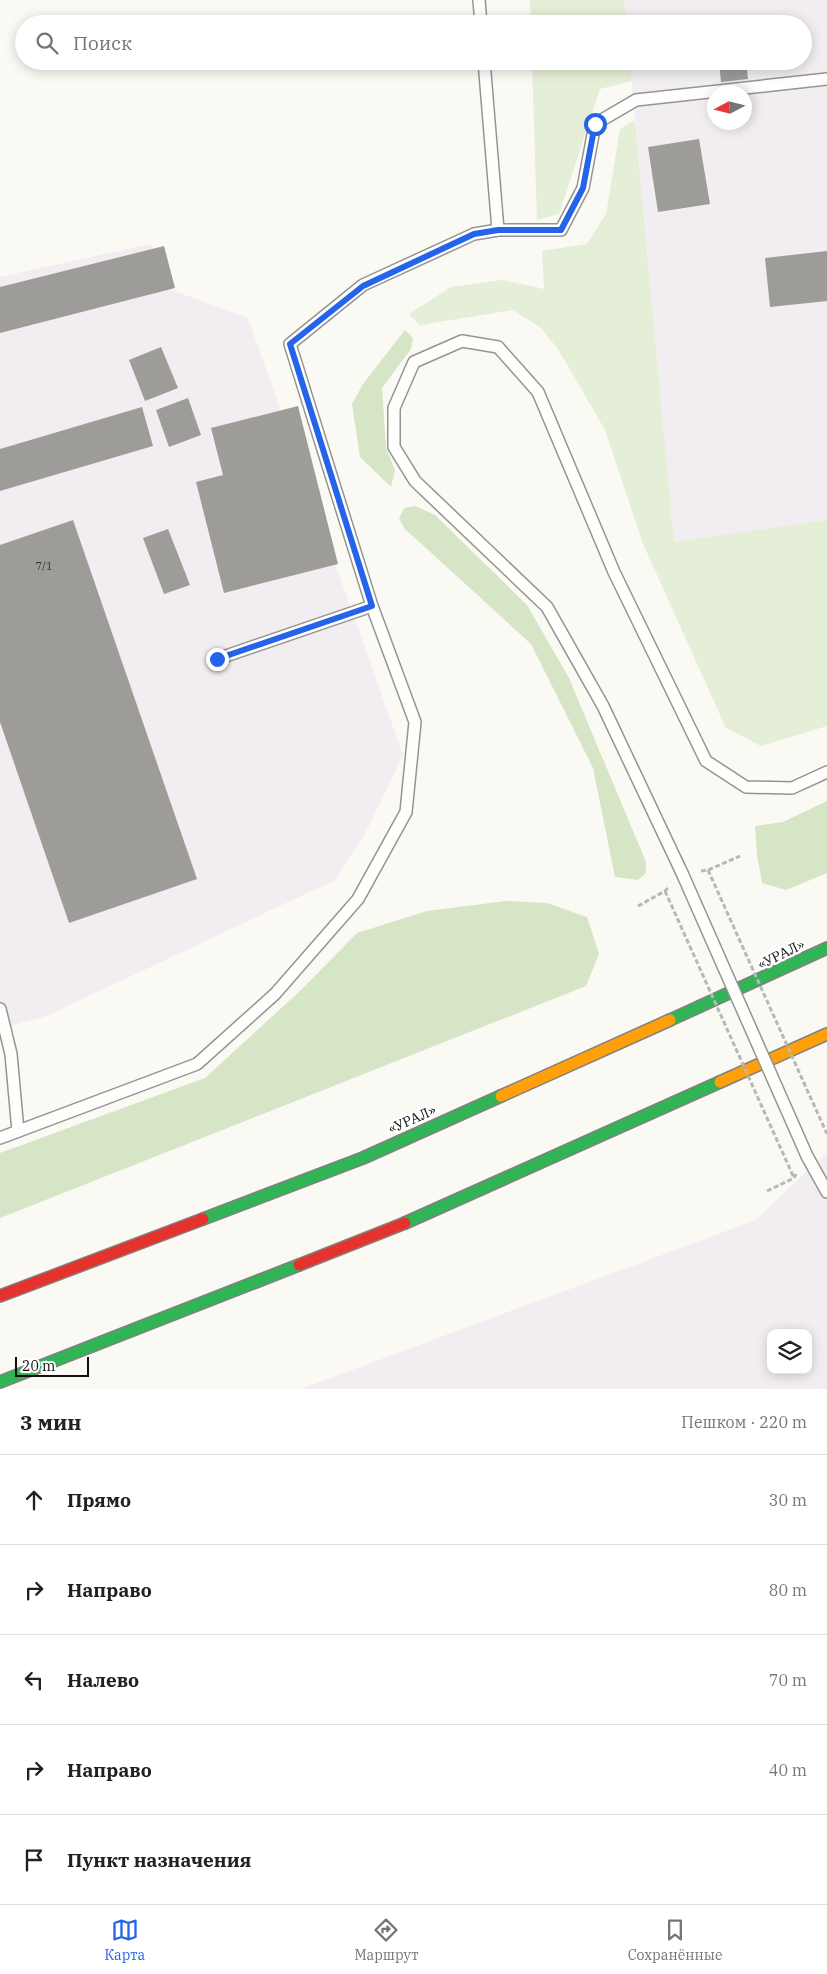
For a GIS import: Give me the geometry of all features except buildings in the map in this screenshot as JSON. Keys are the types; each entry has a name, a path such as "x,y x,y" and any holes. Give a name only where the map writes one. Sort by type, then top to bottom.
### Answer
{"main road":[{"name":"«УРАЛ»","path":"0,1296 363,1158 765,978 827,948"},
{"path":"0,1382 403,1224 827,1034"}],"lane":[{"path":"479,0 480,15"},
{"path":"485,70 498,230"},
{"path":"0,1138 197,1064 275,994 358,899 406,812 414,722 372,606 290,344 363,286 474,234 498,230 561,230 583,188 595,124 636,100 827,79"},
{"path":"827,772 792,788 746,787 706,760 614,572 538,392 498,347 462,341 414,362 394,408 394,447 415,481 547,607 603,706 682,873 807,1156 827,1192"},
{"path":"217,659 372,606"},
{"path":"0,1009 12,1054 18,1131"}],"path":[{"path":"740,856 708,870 827,1134"},
{"path":"638,906 665,891 794,1178 767,1191"}],"shaded area":[{"path":"624,0 827,0 827,520 674,542 631,70 812,70 812,15 626,15"},
{"path":"151,244 166,288 248,318 403,755 367,830 335,880 46,1016 0,1029 0,277"},
{"path":"827,1152 827,1389 301,1389 756,1220"}],"green space":[{"path":"530,0 624,0 626,15 531,15"},
{"path":"532,70 631,70 632,81 600,89 559,214 537,220"},
{"path":"635,120 674,542 827,520 827,726 761,746 726,728 644,546 605,430 558,349 541,328 513,310 420,325 409,314 451,287 502,280 544,289 542,251 587,244 606,214 620,129"},
{"path":"405,330 413,338 411,349 382,388 386,448 395,470 391,487 360,457 352,404 363,384"},
{"path":"415,506 435,515 527,605 569,678 646,862 646,873 638,880 615,877 593,768 531,644 404,528 399,518 404,508"},
{"path":"827,801 827,873 786,890 762,883 757,855 755,826 783,822"},
{"path":"506,901 547,903 587,917 599,954 586,986 0,1218 0,1153 205,1078 301,990 357,933 427,911"}],"traffic: fast":[{"path":"670,1020 827,948"},
{"path":"405,1223 720,1082"},
{"path":"203,1219 363,1158 501,1096"},
{"path":"0,1382 299,1265"}],"traffic: slow":[{"path":"501,1096 670,1020"},
{"path":"720,1082 827,1034"}],"traffic: jam":[{"path":"0,1296 203,1219"},
{"path":"299,1265 405,1223"}],"route":[{"path":"217,659 372,606 290,344 363,286 474,234 498,230 561,230 583,188 595,124"}]}
